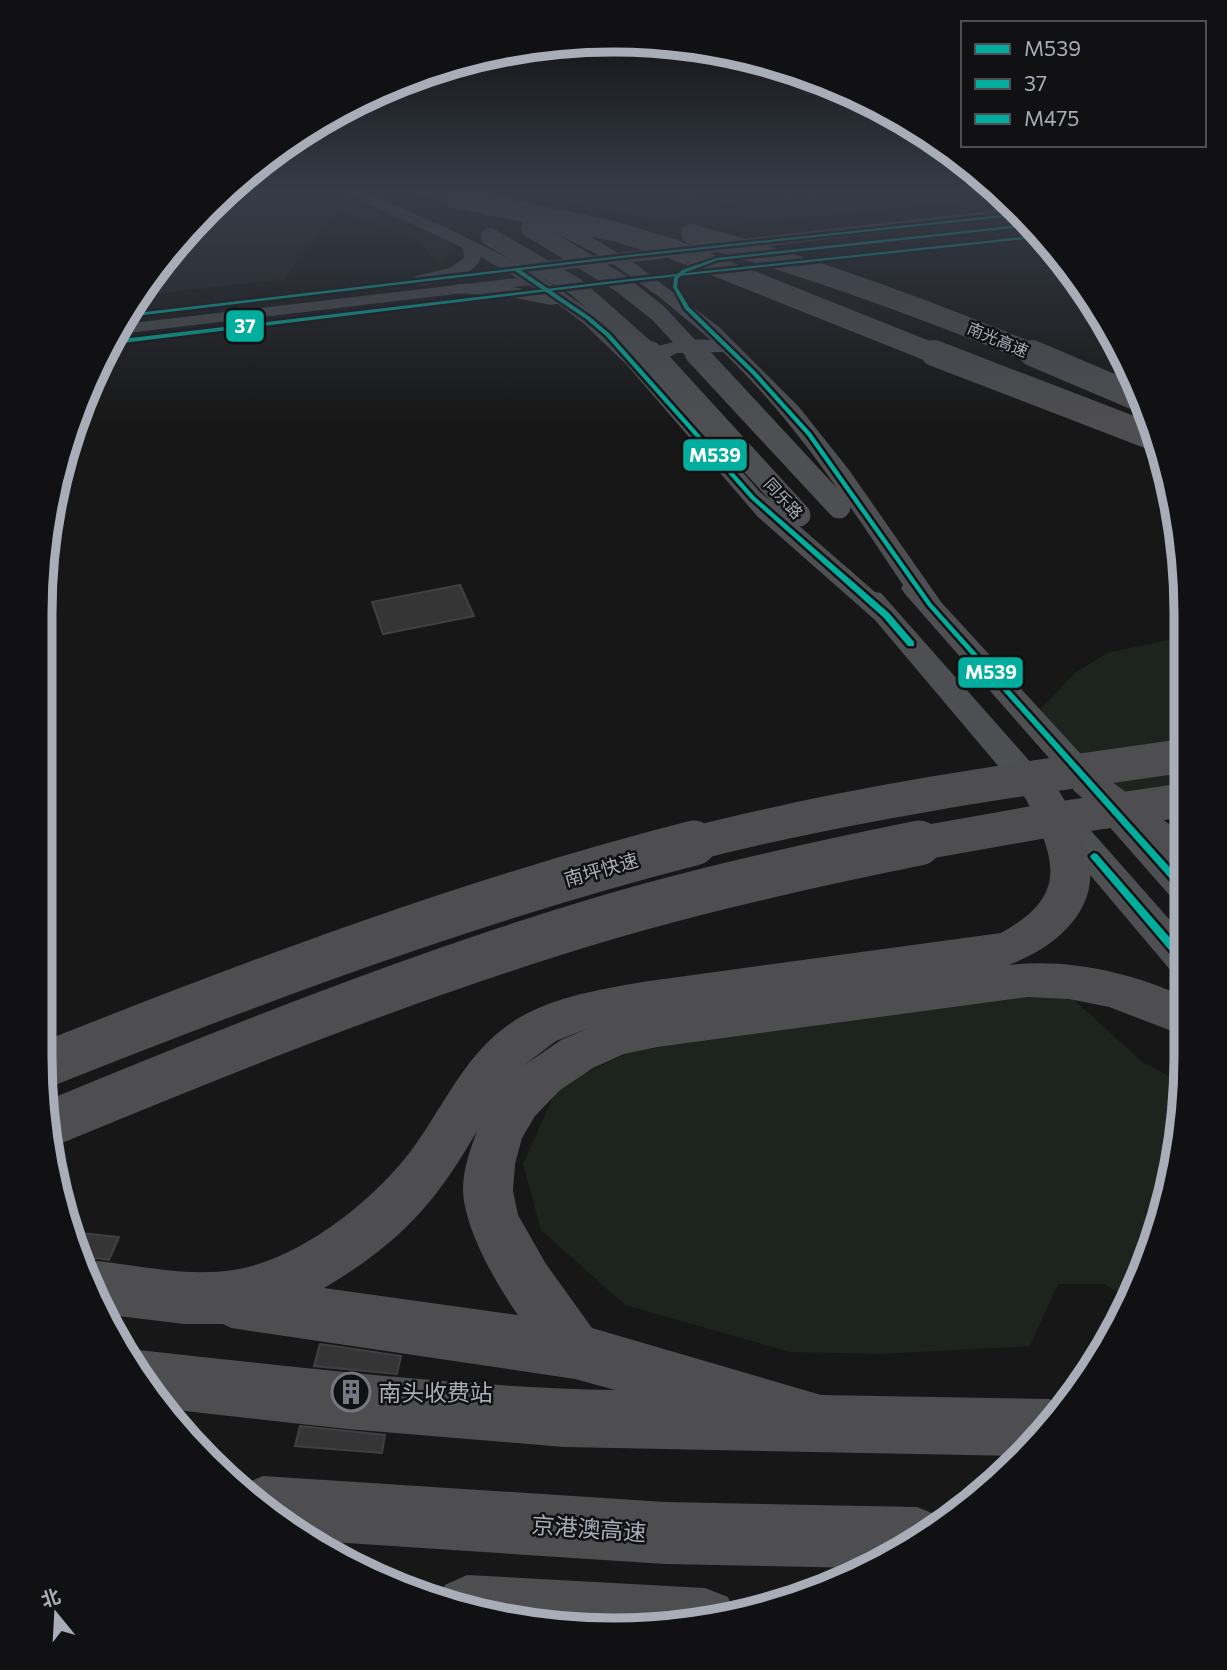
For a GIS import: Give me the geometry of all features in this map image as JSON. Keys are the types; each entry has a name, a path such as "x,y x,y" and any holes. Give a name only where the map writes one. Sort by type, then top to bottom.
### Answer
{"highway":[{"name":"南光高速","path":"723,268 883,334 1145,434"},
{"name":"南光高速","path":"813,268 921,307 1130,395"},
{"name":"南坪快速","path":"52,1061 181,1009 336,953 512,894 657,852 909,797 1174,757"},
{"path":"1087,782 1157,838 1174,847"},
{"path":"215,1299 260,1289 311,1267 358,1236 395,1206 425,1173 476,1087 500,1058 527,1036 554,1021 596,1008 642,1000 979,955 1014,946 1052,918 1067,898 1071,880 1059,827 1042,795"},
{"path":"56,1121 354,1003 532,941 674,899 933,838 1076,814 1174,801"},
{"path":"575,1352 507,1250 494,1221 488,1191 490,1164 500,1133 518,1101 544,1076 577,1054 617,1037 657,1028 1028,980 1073,982 1141,998 1174,1013"},
{"path":"102,1288 215,1299 575,1352 816,1421"},
{"path":"155,1380 347,1401 564,1418 816,1421 1034,1428"},
{"name":"京港澳高速","path":"281,1508 665,1533 901,1538"},
{"path":"522,1610 641,1617"}],"main road":[{"path":"422,280 463,268"},
{"path":"513,268 588,318 638,366 767,512 886,615"},
{"name":"同乐路","path":"543,268 576,287 640,341 799,515 1174,949"},
{"path":"139,314 422,280 526,275 583,268"},
{"name":"同乐路","path":"595,268 620,283 658,313 930,605 1174,878"},
{"path":"629,268 687,308 730,348 827,457 930,605"},
{"path":"687,308 675,287 676,278 688,268"},
{"path":"131,328 460,289 526,275"},
{"path":"460,289 506,291 541,297 588,318"},
{"path":"638,366 652,355 671,348 698,345 730,348"}],"shaded area":[{"path":"171,268 293,268 284,279 153,294"},
{"path":"1174,639 1174,815 1127,808 1035,715 1075,673 1107,653"},
{"path":"1024,994 1071,997 1141,1061 1173,1079 1170,1130 1164,1166 1145,1237 1122,1294 1104,1284 1058,1284 1030,1346 880,1354 790,1352 625,1305 541,1230 523,1164 558,1086 660,1038"}],"building":[{"path":"460,585 474,616 383,634 372,602"},
{"path":"81,1233 119,1237 109,1260 97,1258 91,1261"},
{"path":"320,1344 401,1356 397,1374 314,1366"},
{"path":"300,1426 385,1435 382,1453 295,1446"}],"transit line":[{"name":"M475","path":"139,315 529,268"},
{"name":"M539","path":"692,268 676,278 675,287 687,308 754,373 809,434 930,605 1174,878"},
{"name":"37","path":"124,341 744,268"},
{"name":"M539","path":"517,270 588,318 608,335 753,498 886,615 911,644"},
{"name":"M539","path":"1094,856 1174,949"}],"place":[{"name":"南头收费站","path":"351,1392"}]}
